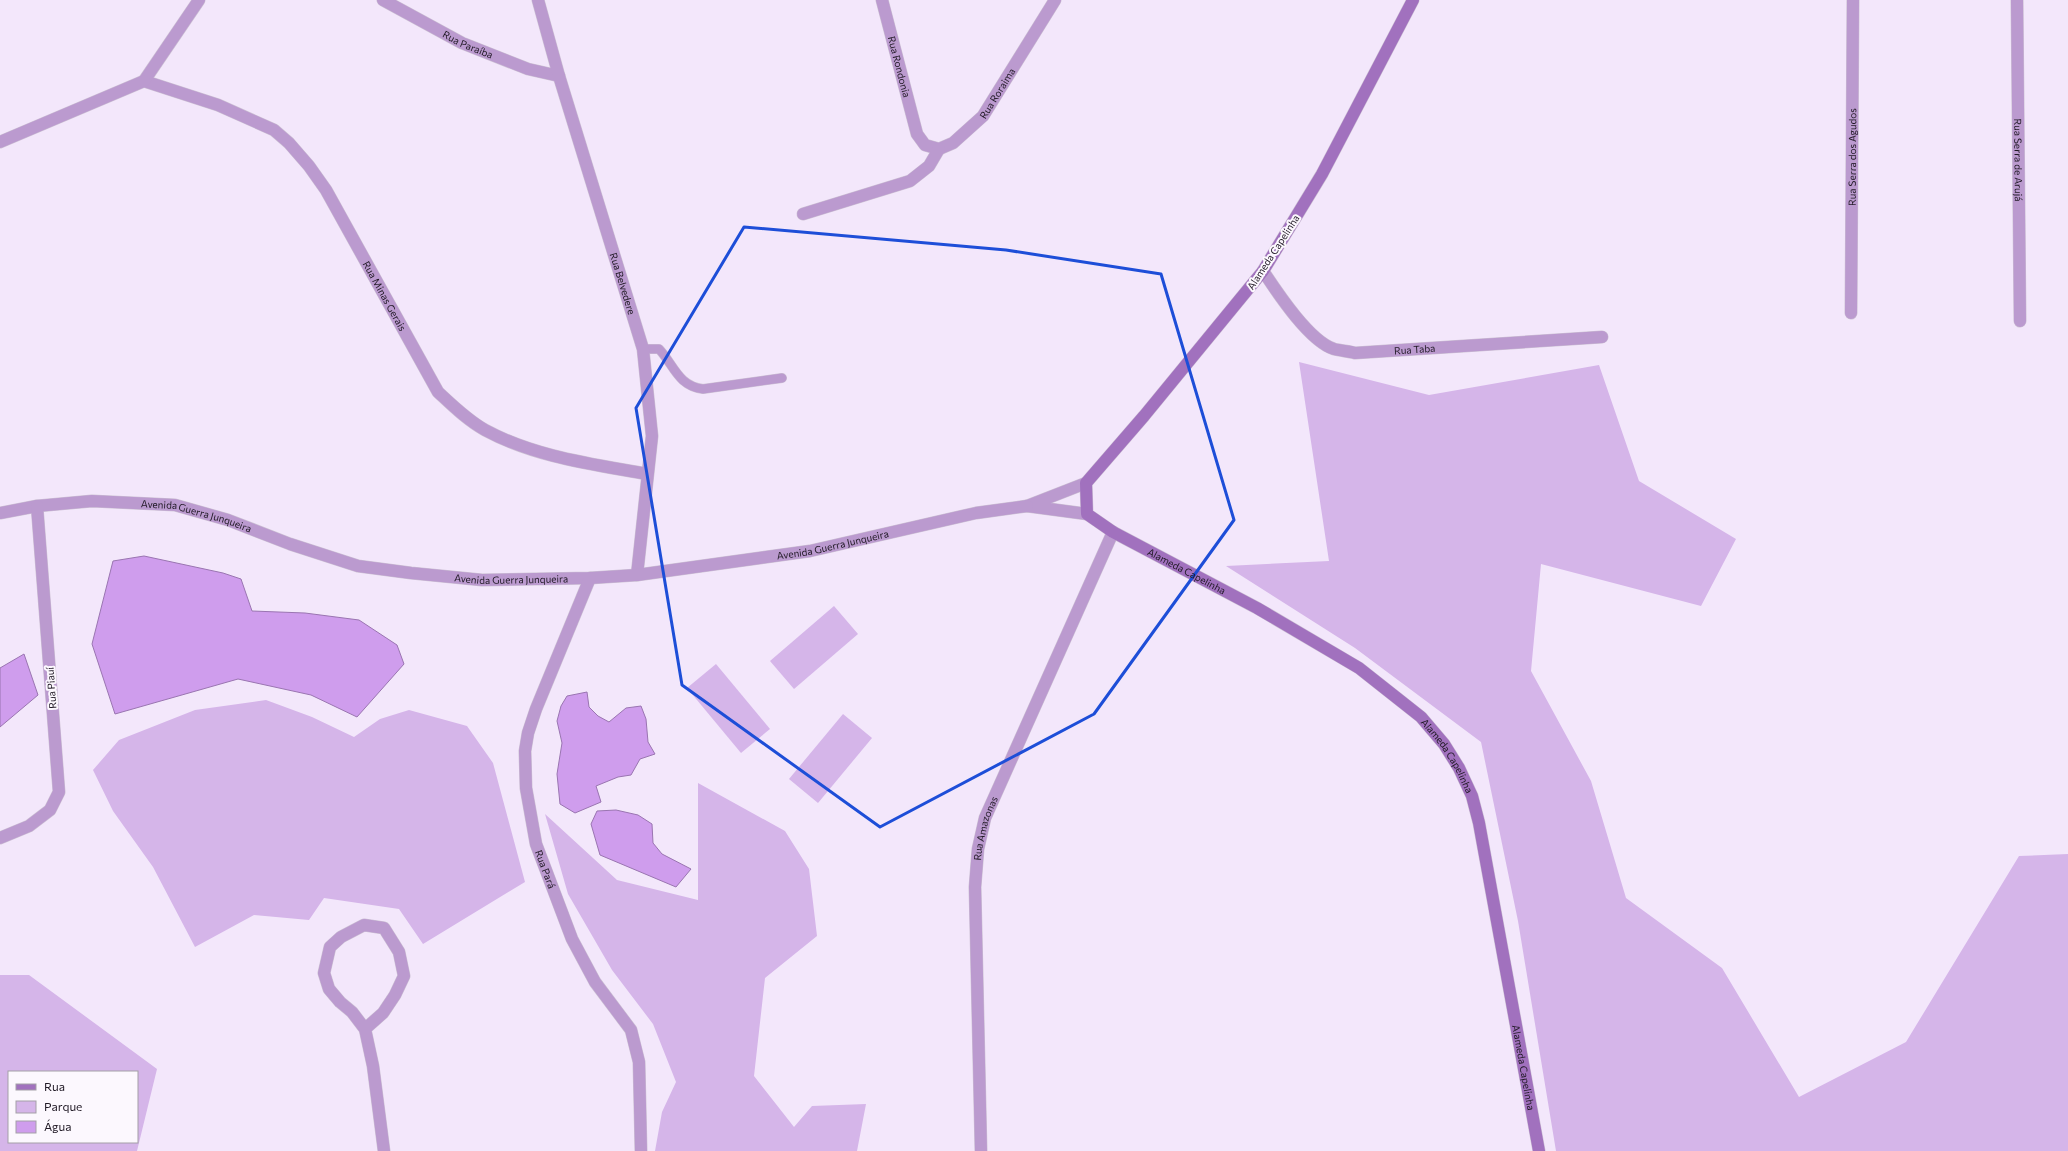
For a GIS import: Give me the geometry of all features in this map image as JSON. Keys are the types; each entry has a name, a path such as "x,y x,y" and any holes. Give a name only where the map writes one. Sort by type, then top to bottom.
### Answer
{"street":[{"path":"0,142 144,81 199,0"},
{"name":"Rua Paraíba","path":"383,0 462,43 528,69 559,76"},
{"name":"Rua Belvedere","path":"538,0 559,76 643,349 652,436 637,575"},
{"name":"Rua Rondonia","path":"882,0 917,134 925,145 939,149"},
{"name":"Rua Roraima","path":"939,149 953,144 983,116 1055,0"},
{"name":"Alameda Capelinha","path":"1086,483 1144,416 1263,271 1322,174 1413,0"},
{"name":"Rua Serra dos Agudos","path":"1851,313 1853,0"},
{"name":"Rua Serra de Arujá","path":"2018,0 2020,321"},
{"name":"Rua Minas Gerais","path":"144,81 218,105 274,130 289,142 326,190 438,392 462,414 484,430 519,445 561,458 647,474"},
{"path":"803,214 910,181 929,166 939,149"},
{"name":"Rua Taba","path":"1263,271 1282,300 1314,335 1333,349 1356,353 1602,337"},
{"path":"1086,483 1087,514"},
{"name":"Avenida Guerra Junqueira","path":"0,513 37,506 92,501 175,505 228,520 290,544 358,566 411,574 482,580 590,578 637,575 810,551 976,513 1027,506 1086,483"},
{"name":"Rua Piauí","path":"0,838 28,826 50,810 59,792 37,506"},
{"name":"Avenida Guerra Junqueira","path":"1027,506 1087,514"},
{"name":"Alameda Capelinha","path":"1087,514 1113,532 1256,608 1359,668 1421,717 1444,744 1460,768 1472,796 1479,823 1539,1151"},
{"name":"Rua Amazonas","path":"981,1151 975,888 978,849 982,830 985,818 1113,532"},
{"name":"Rua Pará","path":"590,578 536,709 528,733 525,751 526,788 536,844 572,939 595,982 631,1030 639,1062 641,1151"},
{"path":"365,1029 382,1013 395,996 404,976 399,952 384,928 364,925 341,937 330,947 324,973 329,989 340,1002 352,1012 365,1029 373,1066 384,1151"}],"lane":[{"path":"643,349 659,349 678,376 692,387 702,389 782,378"}],"highlighted area":[{"path":"744,227 1006,250 1161,274 1234,520 1094,714 880,827 682,685 636,408"}],"green space":[{"path":"1299,362 1429,395 1599,365 1639,481 1736,539 1701,606 1541,564 1531,671 1591,781 1626,898 1722,968 1799,1097 1906,1042 2019,856 2068,854 2068,1151 1556,1151 1518,921 1481,742 1355,648 1226,566 1329,561"},
{"path":"834,606 858,634 794,689 770,661"},
{"path":"716,664 770,729 741,753 687,688"},
{"path":"266,700 312,717 354,737 380,719 409,710 467,726 493,763 525,882 423,944 399,909 324,898 309,920 254,915 195,947 153,867 113,811 93,770 119,740 195,710"},
{"path":"843,714 872,738 818,803 789,779"},
{"path":"698,783 785,831 809,869 817,936 765,978 754,1076 794,1127 812,1106 866,1104 857,1151 655,1151 662,1112 676,1082 653,1024 612,970 568,894 545,814 617,880 698,900"},
{"path":"0,975 29,975 157,1069 137,1151 0,1151"}],"water":[{"path":"144,556 223,573 241,579 252,611 305,613 359,620 397,645 404,664 357,717 311,695 238,679 115,714 92,644 113,561"},
{"path":"24,654 38,695 0,727 0,668"},
{"path":"587,692 589,707 598,716 609,722 626,708 641,706 646,719 648,742 655,754 640,759 631,775 618,777 596,786 601,802 575,813 560,804 557,774 562,743 557,721 561,706 567,696"},
{"path":"616,810 638,815 652,824 653,843 662,854 691,869 676,887 600,855 591,824 597,811"}]}
